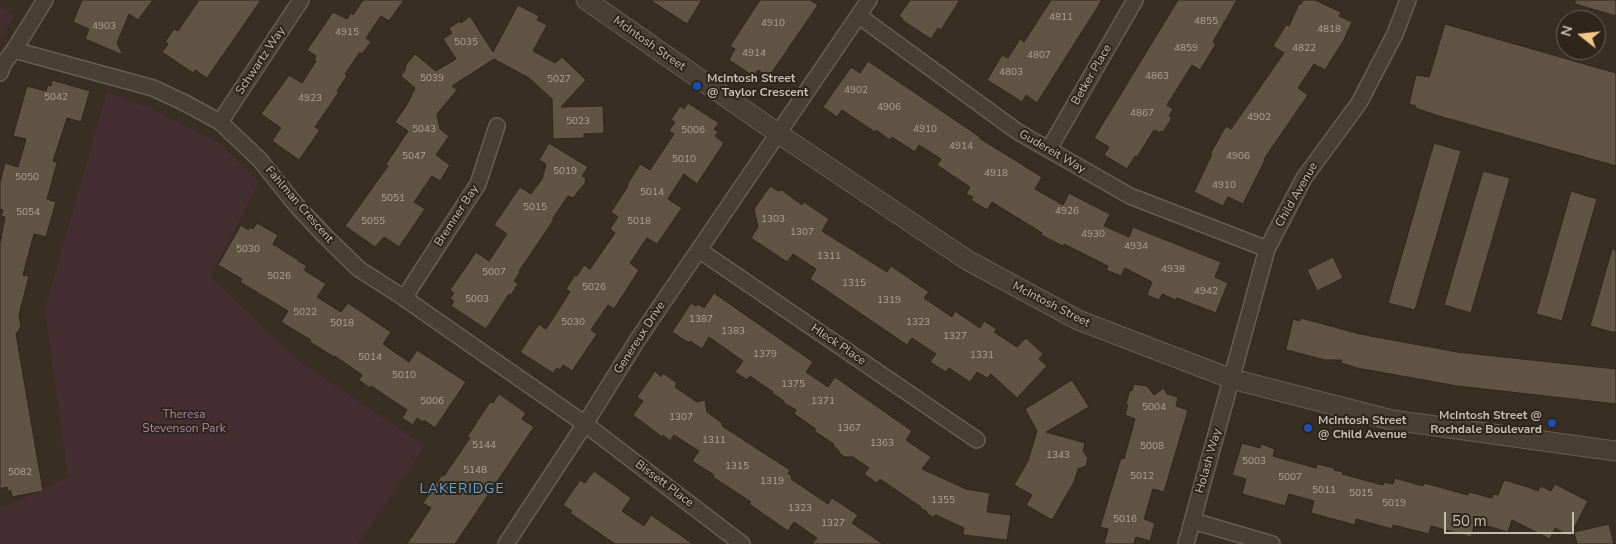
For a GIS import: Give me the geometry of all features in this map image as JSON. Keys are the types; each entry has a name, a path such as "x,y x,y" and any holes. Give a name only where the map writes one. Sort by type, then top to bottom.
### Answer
{"street":[{"path":"0,73 4,62 14,50 45,0"},
{"name":"Schwartz Way","path":"220,122 301,0"},
{"name":"Genereux Drive","path":"506,544 638,340 869,0"},
{"name":"Betker Place","path":"1049,149 1136,0"},
{"name":"Child Avenue","path":"1232,379 1267,249 1304,178 1359,103 1395,34 1408,0"},
{"name":"McIntosh Street","path":"593,2 779,134 966,260 1078,320 1232,379 1392,420 1616,451"},
{"name":"Gudereit Way","path":"859,16 1018,132 1130,196 1267,249"},
{"name":"Fahlman Crescent","path":"14,50 153,88 186,103 220,122 260,160 296,205 359,269 404,298 585,424"},
{"name":"Bremner Bay","path":"404,298 478,184 497,126"},
{"name":"Hleck Place","path":"699,250 977,440"},
{"name":"Holash Way","path":"1186,544 1232,379"},
{"name":"Bissett Place","path":"585,424 742,544"},
{"path":"1193,521 1272,544"}],"green space":[{"path":"0,4 13,16 0,41"},
{"name":"Theresa Stevenson Park","path":"107,92 150,108 219,143 259,182 210,277 296,359 425,446 358,544 0,544 0,509 68,477 45,309"}],"building":[{"path":"82,0 153,0 138,20 129,14 117,43 123,55 85,39 89,29 73,22"},
{"path":"199,0 261,0 207,78 195,70 193,73 162,52 168,44 165,42 174,29 178,31"},
{"path":"363,0 404,0 389,21 381,16 366,38 371,42 362,54 360,52 345,74 347,76 337,91 339,92 315,127 320,130 299,160 272,141 281,128 261,114 289,75 302,83 316,61 314,60 316,56 307,50 333,12 347,19 351,13 353,15"},
{"path":"650,0 702,0 687,24"},
{"path":"760,0 810,0 818,5 770,75 758,70 755,75 750,74 729,60 735,49 730,46"},
{"path":"910,0 960,0 941,30 938,28 931,39 899,16"},
{"path":"1051,0 1102,0 1037,103 1026,95 1022,102 987,80 1002,55 1008,58 1020,39 1024,42"},
{"path":"1178,0 1237,0 1213,42 1216,44 1200,70 1192,65 1167,105 1173,109 1169,116 1172,118 1163,132 1161,131 1160,133 1154,130 1127,169 1104,155 1109,147 1094,138"},
{"path":"1303,0 1315,0 1341,12 1339,16 1352,22 1344,40 1325,70 1314,64 1298,88 1308,95 1264,159 1243,204 1228,197 1223,206 1194,192 1212,154 1210,154 1226,126 1231,129 1284,53 1273,46 1286,25 1289,26 1299,4"},
{"path":"1575,0 1616,0 1616,16 1606,13 1606,10 1596,10 1575,4"},
{"path":"518,5 539,16 537,20 547,25 533,51 555,63 562,57 586,80 561,107 603,106 604,133 584,134 584,138 553,139 552,99 529,78 494,59 452,86 457,90 437,114 440,129 449,136 436,155 450,165 440,181 432,176 414,202 425,209 399,247 384,237 375,247 345,226 388,166 386,164 408,131 395,122 408,103 415,88 401,76 406,68 405,66 415,54 436,71 456,59 443,39 452,33 449,28 460,21 461,23 470,16 493,52"},
{"path":"1445,24 1556,56 1556,60 1571,60 1616,73 1616,166 1415,108 1416,106 1409,104 1416,75 1429,77"},
{"path":"868,61 979,138 1042,177 1035,189 1063,205 1069,193 1110,214 1104,226 1129,237 1133,227 1221,262 1215,277 1228,283 1216,313 1162,294 1159,300 1147,295 1152,282 1125,268 1121,276 1106,270 1108,266 1041,235 1042,233 992,202 987,210 971,200 973,197 966,194 970,187 937,165 941,159 919,145 915,152 892,137 890,140 876,130 875,132 842,110 837,117 823,107 851,67 860,73"},
{"path":"52,80 90,91 81,122 67,118 53,161 57,163 47,199 56,202 46,237 34,234 23,275 29,276 19,315 21,327 16,334 43,491 12,497 11,491 8,491 7,487 0,489 0,244 5,217 1,216 3,210 0,209 0,182 5,163 18,167 26,139 13,136 27,86 46,91 48,85 51,86"},
{"path":"688,103 719,123 714,129 718,132 715,136 724,143 697,184 684,174 668,199 682,208 657,244 647,238 630,263 639,270 614,309 608,305 591,330 597,334 572,371 563,365 560,370 557,368 553,373 520,352 539,324 546,329 570,292 566,289 575,275 577,276 584,265 590,269 615,233 610,229 618,217 611,212 640,164 650,170 674,134 669,131 675,122 671,120 680,106 684,109"},
{"path":"549,143 588,167 582,176 586,178 586,182 573,198 568,196 553,218 553,221 519,271 514,281 518,284 511,295 509,294 486,329 451,306 454,301 450,299 454,293 450,290 476,252 489,261 507,234 494,225 520,187 531,194 542,179 546,164 539,160"},
{"path":"1434,143 1461,151 1415,310 1388,303"},
{"path":"1483,171 1510,178 1471,313 1444,305"},
{"path":"770,186 778,191 782,190 802,205 804,202 829,219 822,231 887,272 891,266 929,292 924,298 952,317 955,311 980,328 984,321 997,329 994,332 1017,347 1026,338 1043,354 1039,359 1047,366 1017,398 991,374 987,378 977,372 970,382 949,368 946,372 930,362 936,354 912,338 907,345 810,279 816,269 793,254 787,262 751,238 758,227 754,209"},
{"path":"1571,191 1597,199 1562,321 1536,314"},
{"path":"257,223 278,235 273,244 307,266 304,270 326,284 317,297 341,312 348,303 391,332 383,344 409,362 417,350 466,382 435,428 424,420 423,422 417,418 413,425 402,418 407,410 371,386 370,388 359,380 362,375 281,322 288,311 240,282 242,279 218,265 241,225 248,230 250,227 253,229"},
{"path":"1612,249 1616,250 1616,333 1590,326"},
{"path":"1333,257 1343,278 1317,291 1307,270"},
{"path":"714,293 813,362 806,372 828,387 835,377 912,431 906,440 931,457 922,469 966,489 990,493 987,512 1011,515 1007,540 963,535 964,528 936,515 933,517 880,479 877,483 864,474 869,468 853,457 845,457 840,454 833,446 834,444 814,431 816,429 794,414 796,410 784,403 773,392 750,376 747,380 735,372 743,361 709,337 702,349 672,332 691,303 696,306 698,304 704,308"},
{"path":"1301,318 1360,334 1457,352 1616,369 1616,404 1457,386 1357,368 1341,363 1342,360 1325,360 1287,350 1293,319 1300,321"},
{"path":"655,371 661,377 663,373 677,383 675,387 697,402 705,400 707,412 722,423 722,426 790,470 788,473 792,477 791,479 828,504 832,498 858,515 852,523 883,544 812,544 817,538 794,522 788,531 749,504 751,502 713,477 714,475 692,461 699,451 674,435 670,441 663,435 662,437 633,415 643,401 637,397"},
{"path":"1072,380 1089,407 1046,432 1085,443 1083,451 1088,458 1086,466 1078,469 1074,482 1052,520 1026,505 1032,495 1014,485 1028,461 1037,431 1025,409"},
{"path":"1134,384 1147,386 1154,395 1164,388 1167,394 1178,397 1176,406 1188,410 1164,492 1153,489 1144,519 1155,523 1150,541 1136,537 1134,544 1104,544 1108,529 1100,527 1121,458 1124,459 1135,419 1125,415 1130,390 1132,391"},
{"path":"499,394 526,413 522,419 534,427 455,544 407,544 431,508 423,503 470,438 467,437 490,402 493,403"},
{"path":"1242,443 1260,448 1261,444 1275,449 1273,456 1316,468 1317,464 1334,468 1334,470 1343,472 1342,474 1383,485 1384,482 1393,484 1395,478 1423,486 1424,483 1468,495 1469,492 1492,498 1493,494 1498,495 1504,480 1538,491 1541,486 1551,491 1555,484 1588,501 1570,536 1555,528 1550,539 1512,520 1508,532 1475,524 1471,537 1431,526 1429,534 1393,525 1392,529 1356,519 1355,525 1311,513 1314,501 1289,494 1285,506 1242,494 1246,479 1232,475"},
{"path":"594,471 631,498 622,511 644,526 651,515 693,544 615,544 570,513 572,511 563,505 580,480 585,483"},
{"path":"1609,524 1614,544 1577,544 1574,532"}],"place":[{"name":"McIntosh Street @ Taylor Crescent","path":"697,86"},
{"name":"McIntosh Street @ Rochdale Boulevard","path":"1552,423"},
{"name":"McIntosh Street @ Child Avenue","path":"1308,428"}],"district":[{"name":"LAKERIDGE","path":"462,490"}]}
